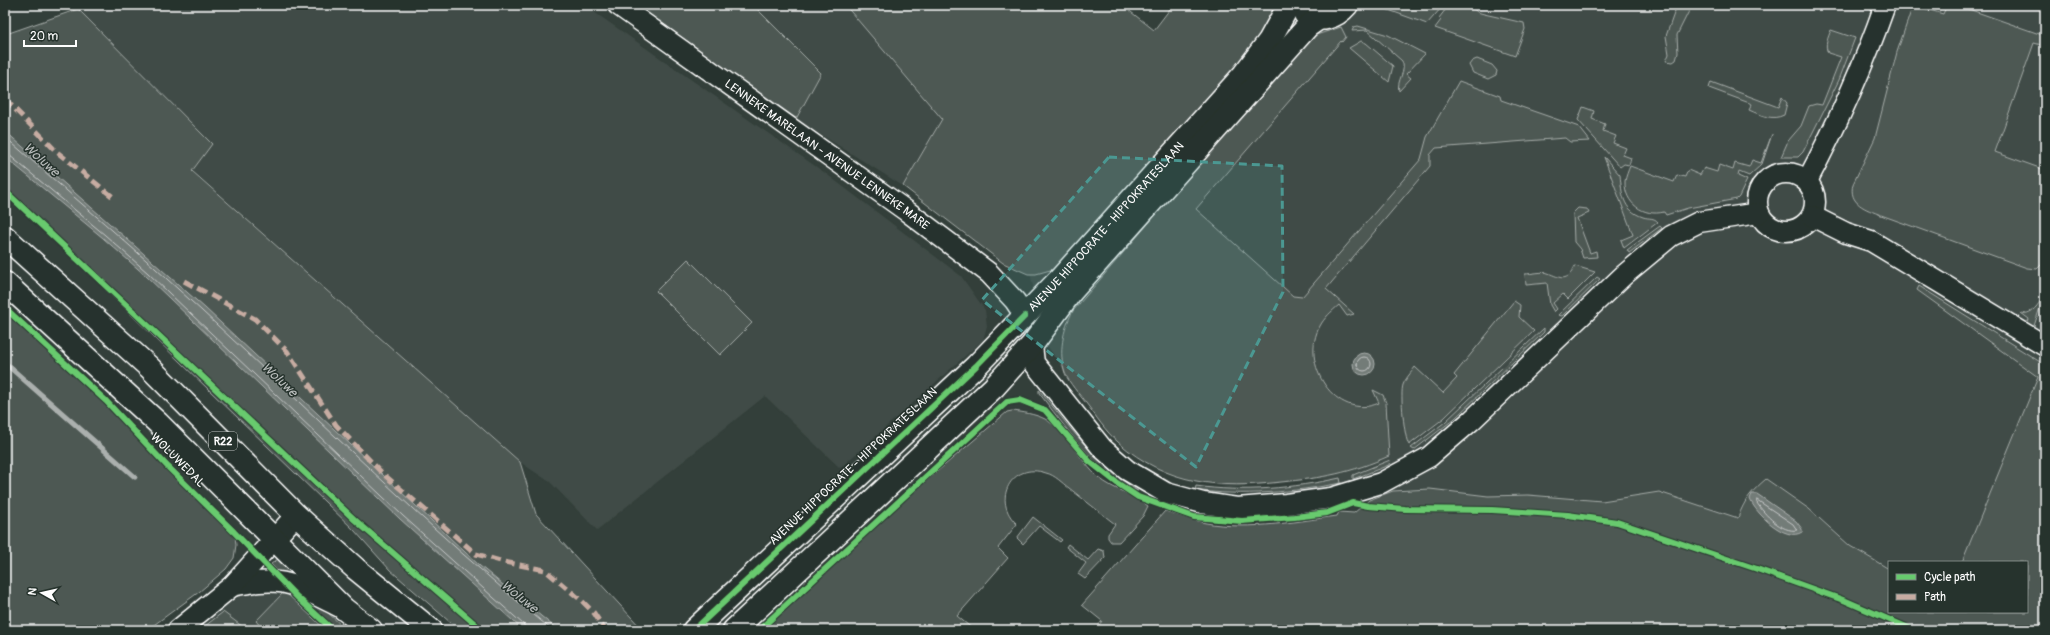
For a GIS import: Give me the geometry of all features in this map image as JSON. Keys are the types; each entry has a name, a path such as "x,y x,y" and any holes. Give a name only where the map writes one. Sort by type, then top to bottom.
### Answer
{"main road":[{"name":"AVENUE HIPPOCRATE - HIPPOKRATESLAAN","path":"694,630 976,366 1025,316 1244,74 1269,41 1289,5"},
{"path":"1295,5 1303,13 1318,19"},
{"name":"AVENUE HIPPOCRATE - HIPPOKRATESLAAN","path":"734,630 994,387 1032,345 1070,292 1308,26 1318,19 1335,16 1347,5"},
{"name":"R22","path":"5,237 149,367 296,515 356,569 427,626"},
{"name":"WOLUWEDAL","path":"5,283 158,423 344,609"},
{"path":"1025,316 1032,345"},
{"name":"R22","path":"344,609 371,630"}],"street":[{"name":"LENNEKE MARELAAN - AVENUE LENNEKE MARE","path":"618,5 885,195 952,245 999,283 1015,301 1025,316"},
{"path":"1807,181 1844,104 1875,33 1885,5"},
{"path":"1779,173 1789,173 1799,175 1807,181 1814,194 1816,202 1812,216 1806,224 1789,231 1771,227 1764,221 1759,213 1757,203 1758,193 1763,184 1770,177 1779,173"},
{"path":"1032,345 1034,363 1102,448 1127,470 1166,493 1203,503 1237,508 1286,504 1331,498 1381,483 1434,453 1456,435 1624,275 1671,236 1699,222 1759,213"},
{"path":"1812,216 1846,233 1871,241 2045,346"},
{"path":"178,630 232,586 296,515"},
{"path":"232,586 254,581 282,581 300,586 344,609"}],"highlighted area":[{"path":"1109,157 1282,166 1283,292 1196,467 982,300"}],"shaded area":[{"path":"82,5 584,5 825,173 961,276 985,310 987,326 983,340 840,468 765,396 597,530 550,482 520,462 192,170 212,144 78,9"},
{"path":"637,5 753,5 821,73 796,119"},
{"path":"753,5 845,5 942,119 903,186 796,119 821,72"},
{"path":"845,5 1122,5 1154,30 1173,5 1280,5 1269,30 1061,267 1036,274 1028,274 1003,263 903,186 942,119"},
{"path":"1229,5 2045,5 2045,630 2028,613 2028,561 1888,561 1888,568 1850,546 1809,509 1766,479 1742,505 1738,518 1659,492 1602,501 1528,495 1488,496 1430,489 1393,491 1317,479 1229,488 1165,472 1150,464 1118,442 1100,423 1047,345 1028,265"},
{"path":"1382,5 1425,5 1442,7 1427,24 1383,8"},
{"path":"1449,5 1469,5 1477,12 1524,23 1525,29 1515,56 1435,28 1441,20 1439,18"},
{"path":"1677,5 1692,5 1677,35 1678,53 1676,60 1673,62 1666,61 1669,54 1666,36"},
{"path":"1913,5 1943,14 1947,5 1957,5 2045,36 2045,46 2034,43 1995,152 2045,170 2045,257 2042,264 2037,269 2027,268 1875,213 1860,205 1853,196 1853,184 1875,138 1897,52"},
{"path":"78,9 212,144 192,171 520,462 536,514 643,630 459,630 390,570 354,530 5,193 5,31 9,33"},
{"path":"1358,26 1388,35 1425,54 1406,74 1411,78 1399,91 1398,87 1403,69 1402,61 1367,30 1352,31 1354,27"},
{"path":"1341,27 1346,37 1196,209 1293,296 1302,297 1421,159 1427,137 1459,81 1500,96 1501,100 1579,127 1590,141 1570,142 1565,138 1436,148 1430,155 1430,166 1326,289 1354,314 1347,316 1339,305 1328,315 1320,326 1315,340 1314,356 1318,371 1325,385 1335,396 1348,404 1363,407 1379,403 1373,390 1383,395 1386,403 1389,456 1349,471 1310,479 1281,482 1237,485 1216,484 1195,481 1175,475 1156,467 1137,456 1113,438 1072,385 1065,373 1062,357 1064,333 1069,318 1073,311 1259,95 1313,36"},
{"path":"1831,30 1855,38 1839,80 1803,152 1798,157 1781,157 1788,141 1801,126 1809,106 1816,104 1822,105 1841,57 1828,53 1826,47"},
{"path":"1361,41 1366,43 1393,66 1389,82 1349,48"},
{"path":"1477,59 1492,65 1497,71 1496,75 1488,79 1473,73 1469,65 1472,61"},
{"path":"1711,82 1778,107 1782,97 1787,103 1784,115 1780,117 1771,117 1749,110 1752,104 1709,88"},
{"path":"1583,107 1594,111 1592,119 1605,124 1603,131 1616,136 1613,143 1626,148 1623,155 1631,158 1629,165 1624,164 1620,167 1578,120"},
{"path":"1772,134 1762,164 1749,176 1739,172 1738,176 1747,180 1737,199 1688,208 1666,215 1664,212 1649,212 1637,207 1628,196 1625,181 1630,166 1674,182 1677,175 1685,177 1688,170 1700,175 1704,168 1717,172 1719,165 1733,170 1735,163 1749,167 1752,160 1761,163"},
{"path":"1604,157 1620,175 1624,200 1631,210 1636,214 1658,222 1624,248 1621,240 1633,235"},
{"path":"1578,208 1587,209 1589,213 1577,218 1590,253 1596,251 1597,257 1583,258 1580,249 1574,242 1573,213"},
{"path":"1660,226 1662,228 1629,253 1627,250"},
{"path":"688,259 752,323 720,355 656,291"},
{"path":"1575,266 1595,272 1568,299 1563,294 1553,303 1557,309 1554,312 1550,305 1547,283 1526,285 1525,274 1546,272 1563,278 1569,275"},
{"path":"1597,277 1600,279 1562,316 1558,315"},
{"path":"1919,286 2045,365 2045,630 1095,630 1102,621 1082,605 1165,511 1197,521 1213,524 1231,526 1267,525 1337,516 1339,512 1354,513 1369,500 1393,491 1430,489 1488,496 1528,495 1602,501 1659,492 1738,518 1749,496 1766,479 1809,509 1850,546 1888,568 1888,613 2028,613 2028,561 1962,561 2038,377 1917,290"},
{"path":"2045,292 2034,326 2026,326 2029,319 2021,313 2033,310"},
{"path":"1514,301 1520,305 1519,317 1534,331 1444,418 1409,445 1404,425 1402,406 1402,390 1405,380 1415,367 1443,393 1457,378 1454,375"},
{"path":"5,312 111,409 149,450 235,536 236,545 234,558 226,569 199,592 147,630 5,630"},
{"path":"1544,328 1544,332 1454,419 1414,450 1411,448 1445,422"},
{"path":"1039,390 1096,457 1138,491 1111,476 1097,463 1059,419 1039,393"},
{"path":"1012,411 1045,419 1066,438 1099,478 1148,506 1143,516 1119,542 1111,542 1108,538 1108,534 1115,524 1058,479 1046,473 1034,471 1023,473 1015,478 1009,485 1006,495 1006,505 1009,515 1017,524 998,548 1008,558 957,616 974,630 761,630 925,482 1007,412"},
{"path":"1390,460 1389,465 1353,479 1353,475"},
{"path":"1340,478 1341,483 1287,491 1231,493 1195,490 1196,486 1232,489 1287,487"},
{"path":"1321,508 1321,510 1237,518 1190,513 1190,511 1222,515"},
{"path":"1033,517 1062,540 1060,542 1039,526 1023,544 1017,538"},
{"path":"1068,544 1088,560 1098,549 1104,551 1105,558 1085,579 1078,574 1086,563 1066,547"},
{"path":"278,559 282,560 297,576 280,574 271,564"},
{"path":"261,587 284,592 326,630 197,630 220,610 247,591"},
{"path":"284,592 326,630 284,630 279,626 273,625 262,628 256,621"},
{"path":"298,595 322,607 346,630 336,630"},
{"path":"223,612 247,630 200,630"}],"water":[{"name":"Woluwe","path":"5,131 205,308 480,566 558,630 523,630 400,519 146,276 103,238 5,157"},
{"path":"1364,353 1372,356 1375,364 1372,372 1364,375 1356,372 1353,364 1356,356"},
{"path":"1752,494 1757,494 1796,521 1802,529 1802,532 1795,534 1788,533 1772,525 1753,505 1750,499"}],"waterway":[{"path":"5,363 135,477"}],"marked path":[{"path":"5,99 57,152 113,197"},
{"path":"184,281 255,319 287,351 336,425 381,472 476,554 504,562 545,570 581,600 594,613 605,630"}],"cycle path":[{"path":"5,191 355,520 482,630"},
{"path":"5,308 106,401 168,467 297,597 333,630"},
{"path":"694,630 976,366 1025,316"},
{"path":"759,630 1007,402 1020,400 1045,410 1089,461 1117,483 1138,497 1194,517 1242,521 1295,517 1327,513 1353,503 1368,506 1405,509 1492,510 1568,515 1617,522 1757,569 1846,601 1913,630"}]}
